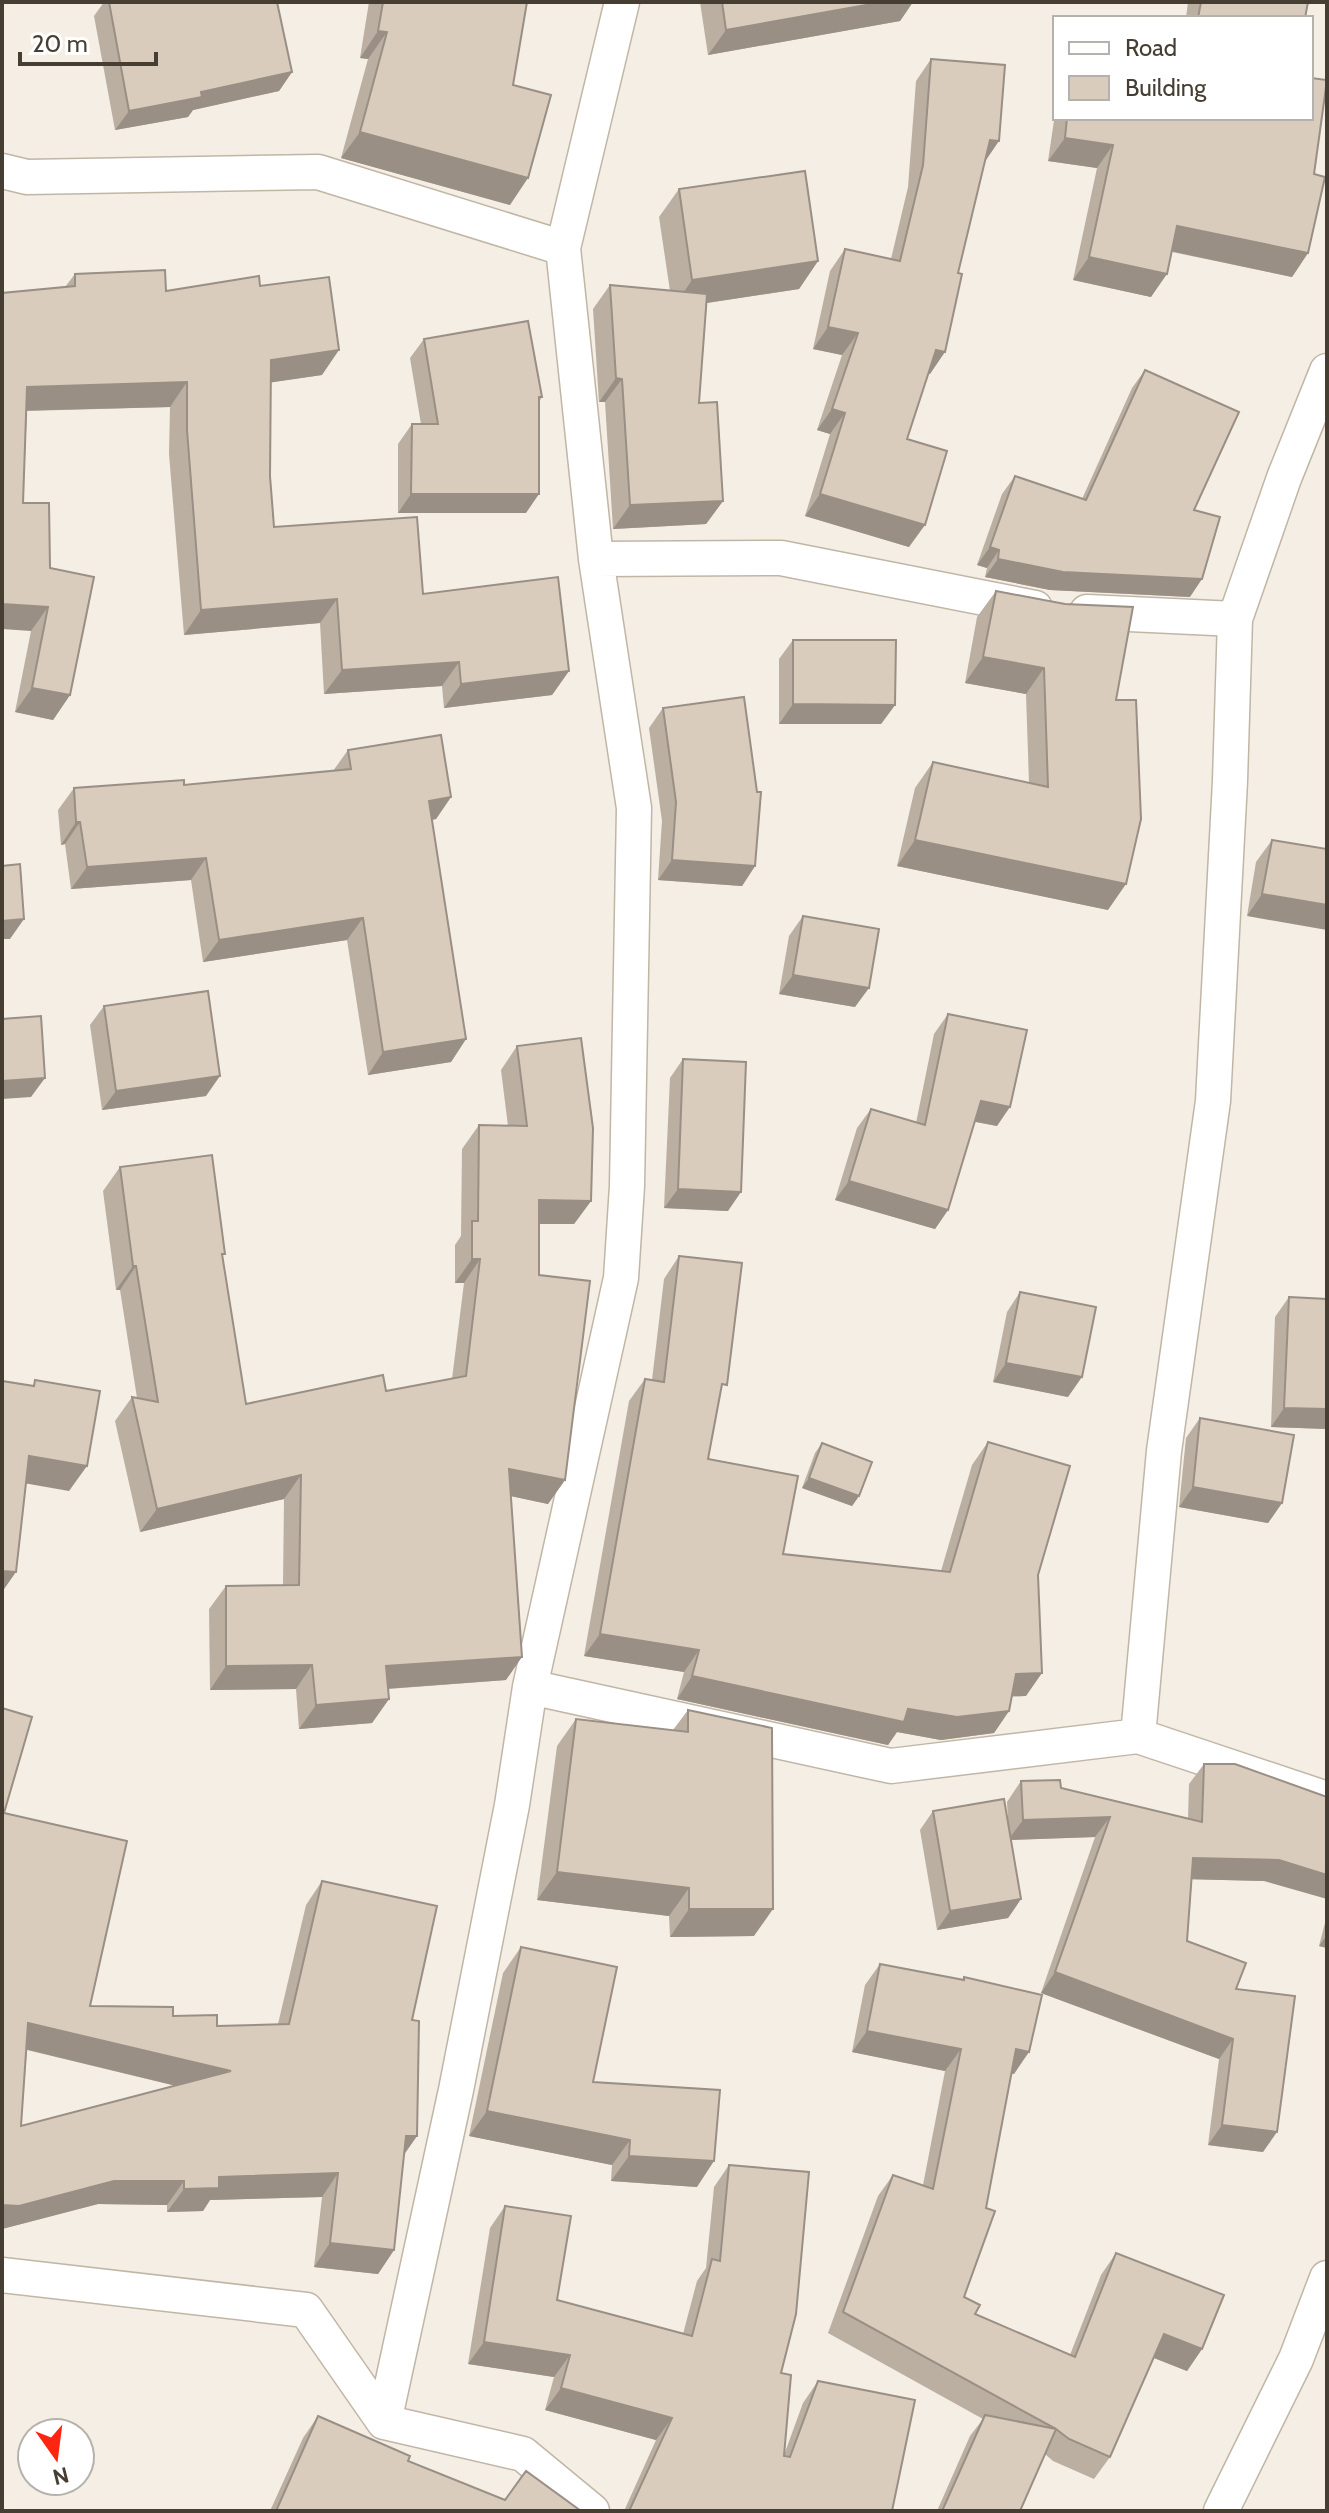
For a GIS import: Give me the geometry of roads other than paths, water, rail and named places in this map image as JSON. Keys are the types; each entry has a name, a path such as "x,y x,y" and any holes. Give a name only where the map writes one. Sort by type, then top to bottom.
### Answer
{"street":[{"path":"384,2422 459,2075 512,1805 530,1687 621,1278 627,1186 634,808 596,559 563,248 622,2"},
{"path":"2,171 27,177 318,172 563,248"},
{"path":"1138,1736 1164,1451 1213,1101 1235,619 1284,478 1327,371"},
{"path":"596,559 781,558 1048,610 1235,619"},
{"path":"530,1687 891,1766 1138,1736 1327,1799"},
{"path":"2,2275 306,2310 384,2422 523,2454 592,2511"},
{"path":"1221,2511 1296,2359 1327,2278"}]}
